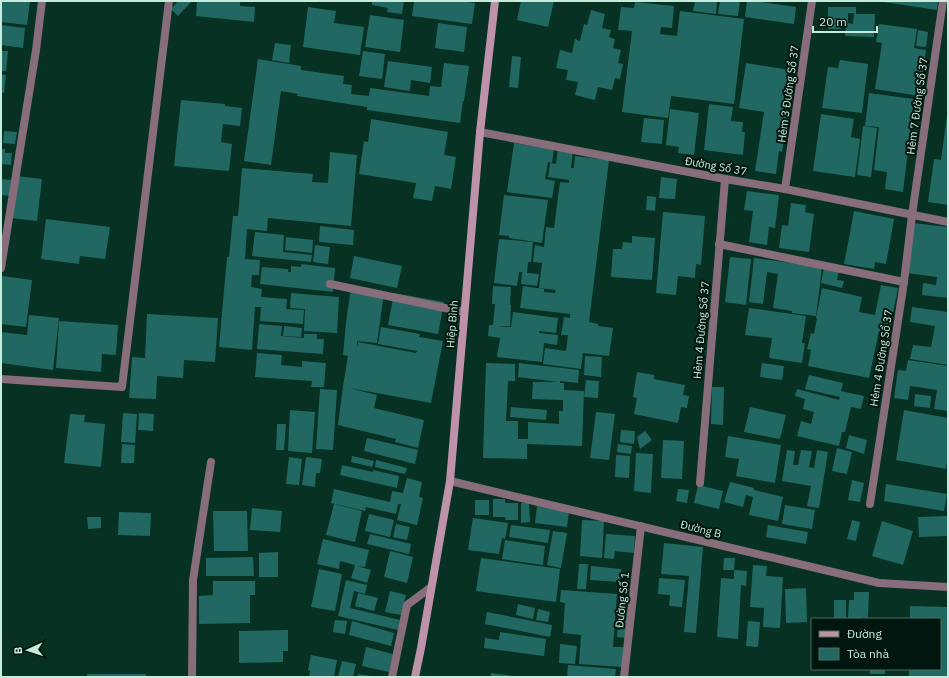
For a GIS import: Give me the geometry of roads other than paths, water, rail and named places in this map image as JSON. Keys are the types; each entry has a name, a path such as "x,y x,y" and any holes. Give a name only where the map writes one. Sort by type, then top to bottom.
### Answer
{"main road":[{"name":"Hiệp Bình","path":"415,677 450,481 480,132 495,1"}],"street":[{"path":"1,268 36,50 42,1"},
{"path":"1,379 122,387 169,1"},
{"name":"Hẻm 3 Đường Sổ 37","path":"785,189 812,1"},
{"name":"Hẻm 7 Đường Sổ 37","path":"912,215 943,1"},
{"name":"Đường Số 37","path":"480,132 725,180 785,189 948,222"},
{"name":"Hẻm 4 Đường Số 37","path":"700,483 725,180"},
{"name":"Hẻm 4 Đường Sổ 37","path":"870,504 904,282 912,215"},
{"path":"719,244 904,282"},
{"path":"330,284 464,312"},
{"path":"192,677 193,580 210,462"},
{"name":"Đường B","path":"450,481 879,583 948,587"},
{"name":"Đường Số 1","path":"624,677 641,526"},
{"path":"392,677 407,605 430,588"}]}
